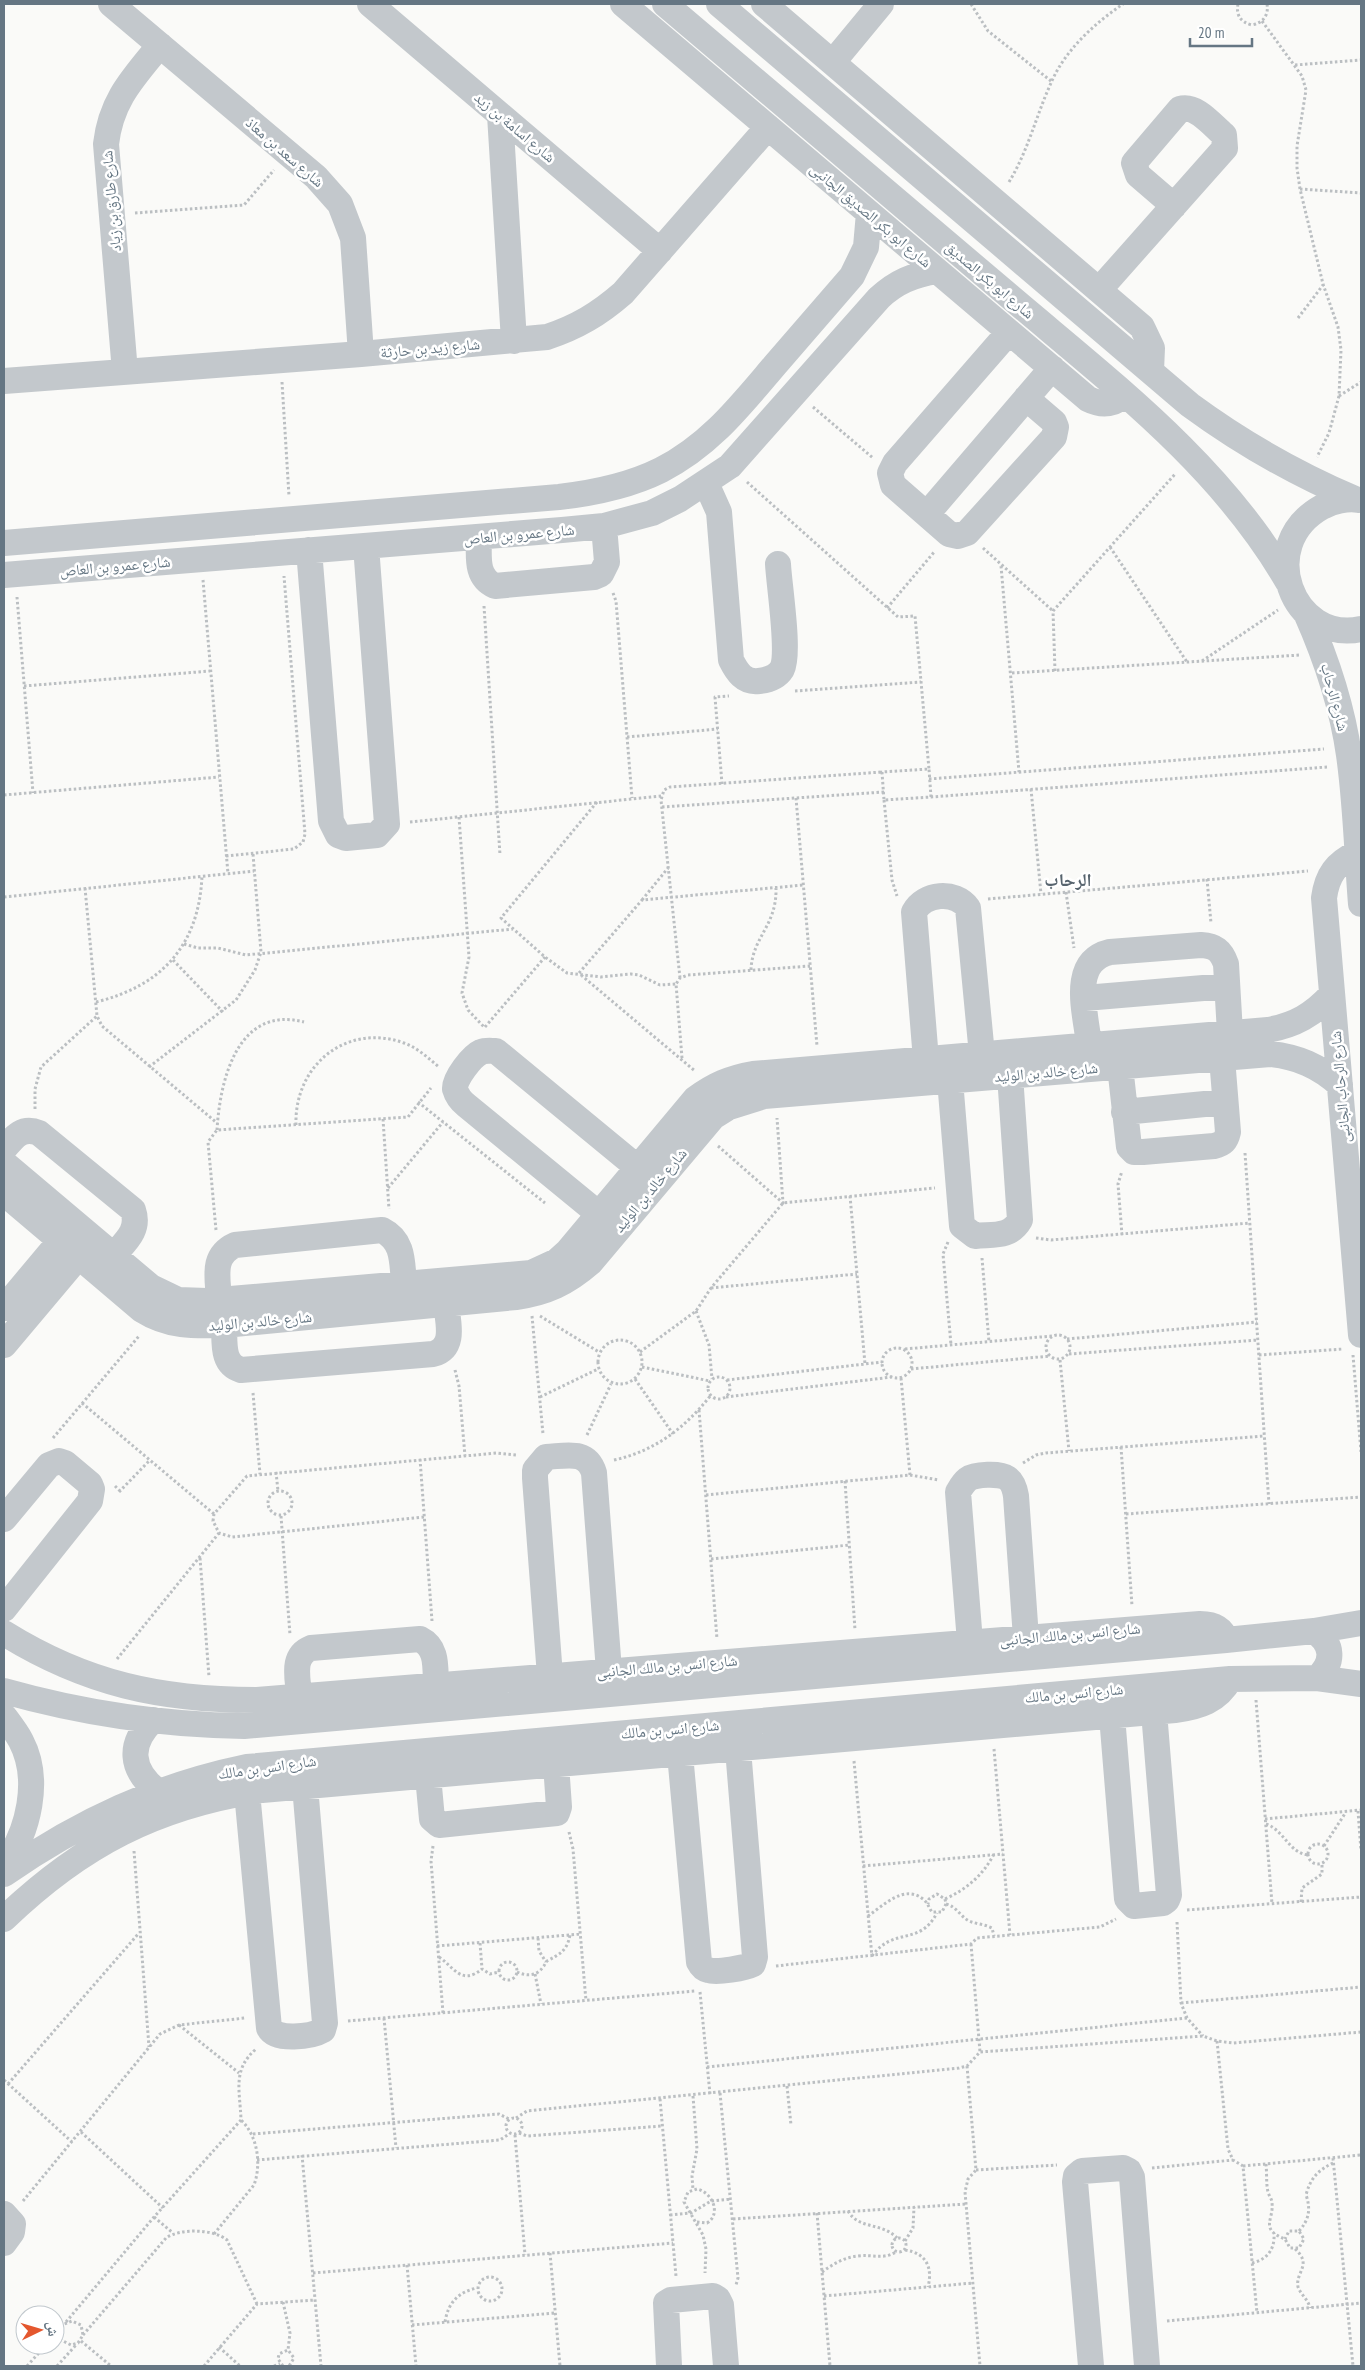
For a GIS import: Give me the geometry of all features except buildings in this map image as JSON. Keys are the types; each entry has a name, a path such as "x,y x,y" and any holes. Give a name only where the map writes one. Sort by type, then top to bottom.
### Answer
{"street":[{"name":"شارع سعد بن معاذ","path":"111,4 329,189 340,204 348,220 354,256 361,354"},
{"name":"شارع اسامة بن زيد","path":"370,4 660,251"},
{"name":"شارع ابو بكر الصديق الجانبى","path":"623,4 1088,399 1108,404 1125,395"},
{"name":"شارع ابو بكر الصديق","path":"665,4 1125,395 1192,456 1242,513 1273,556 1296,598"},
{"path":"719,4 1190,405 1225,431 1280,464 1308,479 1358,500"},
{"path":"764,4 1142,327 1148,337 1153,360 1151,371"},
{"path":"833,62 882,4"},
{"name":"شارع طارق بن زياد","path":"125,372 106,144 108,124 115,105 125,88 160,45"},
{"path":"500,115 514,341"},
{"name":"شارع زيد بن حارثة","path":"4,382 361,354 547,337 575,327 601,312 623,293 768,127"},
{"path":"1099,290 1174,206"},
{"path":"4,543 592,493 628,484 661,470 691,452 718,431 852,276 866,246 869,213"},
{"name":"شارع عمرو بن العاص","path":"9,574 604,526 652,512 680,499 730,466 891,287 905,279 937,271"},
{"path":"1009,332 895,462 890,473 894,485 927,514 958,533 1054,437 1056,427 1054,422 1026,398"},
{"path":"927,514 1052,368"},
{"path":"706,483 714,497 719,512 731,660 739,675 754,682 770,680 782,669 785,652 778,564"},
{"path":"1358,500 1331,502 1309,514 1293,533 1286,557 1296,598 1322,624 1339,629 1361,629"},
{"path":"479,537 480,570 488,583 495,586 594,577 601,574 606,568 607,562 604,526"},
{"path":"191,527 186,535 185,544 187,552 197,559"},
{"path":"148,531 155,546 151,563"},
{"path":"309,550 330,821 338,835 346,838 377,835 383,831 387,824 366,546"},
{"name":"شارع الرحاب","path":"1296,598 1323,654 1336,694 1349,756 1361,904"},
{"path":"1333,869 1344,859 1357,854"},
{"name":"شارع الرحاب الجانبى","path":"1333,869 1326,883 1324,898 1361,1335"},
{"path":"926,1060 914,922 914,912 918,904 926,898 954,896 962,900 968,908 982,1055"},
{"path":"1089,1045 1083,976 1089,963 1097,955 1110,952 1202,945 1213,946 1222,953 1226,964 1230,1033"},
{"path":"1085,998 1227,986"},
{"name":"شارع خالد بن الوليد","path":"341,1302 404,1284 524,1274 544,1268 608,1222 713,1117 729,1107 746,1100 776,1095 1010,1075 1089,1045 1286,1027 1312,1014 1332,994"},
{"path":"608,1222 466,1105 459,1098 455,1088 457,1078 478,1053 487,1050 496,1052 638,1168"},
{"name":"شارع خالد بن الوليد","path":"4,1194 154,1318 175,1325 192,1326 222,1312 341,1302 446,1304 536,1295 556,1288 574,1277 590,1263 608,1222 638,1168 695,1099 712,1086 732,1078 753,1074 982,1055 1120,1066 1270,1054 1290,1056 1308,1062 1325,1072 1340,1085"},
{"path":"1120,1066 1129,1147 1134,1152 1221,1144 1226,1139 1228,1132 1222,1058"},
{"path":"950,1080 959,1186 971,1231 1008,1234 1020,1220 1010,1075"},
{"path":"1124,1112 1225,1102"},
{"path":"4,1149 22,1131 31,1130 39,1133 133,1210 135,1226 133,1233 113,1256"},
{"name":"شارع خالد بن الوليد","path":"4,1163 113,1256 164,1295 222,1312"},
{"path":"404,1284 401,1250 397,1241 390,1234 382,1230 235,1245 225,1250 218,1258 217,1268 226,1357 229,1363 241,1370 250,1370 441,1352 447,1346 449,1338 446,1304"},
{"path":"4,1308 69,1249"},
{"path":"4,1345 69,1249"},
{"path":"550,1676 535,1478 535,1470 542,1460 585,1460 594,1473 609,1671"},
{"path":"4,1519 48,1464 64,1462 90,1484 92,1489 90,1501 4,1609"},
{"path":"970,1642 958,1492 962,1484 970,1477 999,1475 1007,1478 1014,1487 1026,1638"},
{"path":"4,1691 76,1709 153,1720 227,1725 306,1721 1226,1640 1314,1631 1361,1623"},
{"name":"شارع انس بن مالك الجانبى","path":"4,1633 61,1664 101,1679 145,1691 210,1700 257,1700 299,1695 1209,1624 1224,1632 1226,1640"},
{"path":"1314,1631 1322,1636 1330,1654 1329,1663 1317,1678"},
{"path":"299,1695 297,1664 299,1657 304,1651 311,1648 420,1639 432,1648 436,1685"},
{"name":"شارع انس بن مالك","path":"4,1874 78,1828 157,1790 205,1776 239,1769 310,1760 1242,1679 1317,1678 1361,1684"},
{"path":"4,1919 58,1871 127,1830 190,1805 247,1792 1193,1708 1211,1701 1242,1679"},
{"path":"1154,1712 1169,1895 1172,1906"},
{"path":"4,1716 22,1742 30,1769 30,1800 22,1831 4,1865"},
{"path":"1112,1716 1127,1899 1134,1906 1163,1903 1172,1906"},
{"path":"153,1720 143,1730 137,1742 135,1756 138,1770 146,1782 157,1790"},
{"path":"701,1979 709,1971 747,1967 753,1964 755,1957 738,1748"},
{"path":"680,1754 701,1979"},
{"path":"428,1776 432,1819 439,1825 557,1813 559,1807 556,1764"},
{"path":"247,1792 270,2025 279,2037 317,2033 323,2030 325,2023 305,1786"},
{"path":"1091,2366 1075,2182 1076,2176 1082,2172 1123,2168 1129,2171 1132,2177 1147,2366"},
{"path":"669,2366 664,2310 666,2303 678,2299 713,2296 718,2299 721,2305 726,2366"}],"path":[{"path":"971,4 988,31 1051,81"},
{"path":"996,202 1020,163 1051,81 1068,55 1088,31 1123,4"},
{"path":"1238,4 1237,10 1242,20 1252,25 1262,21 1268,10 1267,4"},
{"path":"1262,21 1302,76 1306,90 1297,146 1300,189 1323,284 1338,327 1342,366 1339,396 1329,432 1308,479"},
{"path":"1294,65 1361,60"},
{"path":"112,214 244,205 288,154"},
{"path":"1300,189 1361,193"},
{"path":"1298,318 1323,284"},
{"path":"280,360 290,519"},
{"path":"1339,396 1361,382"},
{"path":"795,392 890,473"},
{"path":"1055,671 1053,611 1192,456"},
{"path":"730,466 898,617 916,616 931,797"},
{"path":"887,608 958,533 1001,566 1053,611"},
{"path":"1110,547 1187,662"},
{"path":"226,856 294,849 303,842 305,834 282,552"},
{"path":"197,559 210,671 228,874"},
{"path":"1001,566 1012,673 1019,772"},
{"path":"9,574 24,686 33,793"},
{"path":"601,574 611,588 616,601 632,798"},
{"path":"488,583 484,598 484,612 500,854"},
{"path":"1200,662 1296,598"},
{"path":"1012,673 1323,654"},
{"path":"24,686 210,671"},
{"path":"794,692 921,682"},
{"path":"722,784 715,697 735,696"},
{"path":"627,737 718,729"},
{"path":"929,778 1349,756"},
{"path":"884,800 1031,790 1349,756"},
{"path":"680,978 661,796 664,790 670,787 928,769"},
{"path":"882,772 892,880 900,904 914,922"},
{"path":"4,795 219,777"},
{"path":"1031,790 1040,894"},
{"path":"662,806 884,792"},
{"path":"387,824 661,796"},
{"path":"796,798 819,1069"},
{"path":"597,802 501,918 545,958 567,973 601,977 639,975 660,985 676,984"},
{"path":"459,817 468,966 462,993 468,1010 484,1027"},
{"path":"149,1067 223,1012 247,986 261,952 253,854"},
{"path":"579,973 668,867"},
{"path":"968,908 984,899 1333,869"},
{"path":"4,897 254,871"},
{"path":"96,1002 118,997 138,988 157,976 172,960 184,944 198,912 202,876"},
{"path":"1207,879 1213,946"},
{"path":"642,900 803,885"},
{"path":"85,888 97,1016 102,1026 217,1123"},
{"path":"751,970 755,948 767,929 775,909 776,888"},
{"path":"1066,892 1074,947 1089,963"},
{"path":"184,944 198,948 218,948 246,955 261,952 513,929"},
{"path":"478,1035 545,958"},
{"path":"172,960 223,1012"},
{"path":"682,1058 676,984 680,978 688,974 810,966"},
{"path":"579,973 682,1058 712,1086"},
{"path":"39,1133 35,1111 35,1096 41,1067 97,1016"},
{"path":"218,1258 208,1142 217,1130 228,1073 246,1036 258,1025 273,1019 289,1018 304,1022"},
{"path":"296,1125 298,1097 308,1075 324,1057 345,1044 368,1038 392,1040 415,1048 445,1072"},
{"path":"217,1130 408,1117 434,1084"},
{"path":"776,1095 783,1203"},
{"path":"418,1102 552,1208"},
{"path":"383,1119 390,1234"},
{"path":"388,1188 443,1122"},
{"path":"700,1130 783,1203"},
{"path":"1244,1144 1269,1504"},
{"path":"1122,1235 1118,1184 1122,1172 1134,1152"},
{"path":"640,1352 696,1312 711,1288 783,1203 959,1186"},
{"path":"850,1196 866,1364"},
{"path":"1020,1220 1026,1230 1039,1239 1122,1235 1250,1223"},
{"path":"951,1345 943,1254 950,1238 971,1231 989,1342"},
{"path":"711,1288 857,1274"},
{"path":"424,1517 232,1537 219,1533 213,1521 214,1514 247,1476 465,1456 510,1454 542,1460 540,1397 532,1311 600,1352"},
{"path":"696,1312 704,1328 709,1345 711,1380 708,1388 711,1395 718,1399 892,1377 901,1378 911,1369 913,1362 911,1355 905,1349"},
{"path":"50,1443 154,1318"},
{"path":"892,1377 887,1374 882,1362 884,1354 890,1349 898,1347 905,1349 1060,1335 1067,1338 1256,1322"},
{"path":"1050,1356 1046,1346 1052,1336"},
{"path":"1067,1338 1070,1343 1069,1354"},
{"path":"614,1340 625,1340 634,1345 640,1352 642,1368 628,1384 611,1384 603,1378 598,1369 597,1360 600,1352 606,1344 614,1340"},
{"path":"1060,1360 1069,1354 1258,1340"},
{"path":"1259,1355 1353,1348 1361,1452"},
{"path":"441,1352 456,1372 465,1456"},
{"path":"911,1369 1050,1356 1060,1360"},
{"path":"1060,1360 1069,1451"},
{"path":"727,1380 882,1362"},
{"path":"642,1368 711,1380 722,1377 730,1385 730,1392 726,1397"},
{"path":"540,1397 598,1369"},
{"path":"250,1370 260,1474"},
{"path":"901,1378 910,1475"},
{"path":"634,1379 673,1434"},
{"path":"611,1384 585,1460 621,1458 648,1449 673,1434 699,1410 711,1395"},
{"path":"82,1403 214,1514"},
{"path":"699,1410 719,1662"},
{"path":"1007,1478 1036,1455 1264,1436"},
{"path":"1121,1447 1134,1629"},
{"path":"420,1459 434,1654"},
{"path":"90,1501 112,1496 120,1491 150,1460"},
{"path":"276,1472 278,1491"},
{"path":"706,1495 910,1475 933,1478 958,1492"},
{"path":"845,1481 856,1651"},
{"path":"278,1491 288,1493 292,1502 290,1511 281,1516 272,1513 268,1505 270,1496 278,1491"},
{"path":"1126,1514 1361,1497"},
{"path":"281,1516 291,1643 297,1664"},
{"path":"101,1679 219,1533"},
{"path":"711,1559 849,1545"},
{"path":"200,1558 210,1700"},
{"path":"1242,1679 1266,1824 1272,1904"},
{"path":"992,1726 1010,1935"},
{"path":"852,1738 872,1957"},
{"path":"1265,1819 1359,1810 1361,1851"},
{"path":"1324,1846 1346,1812"},
{"path":"557,1813 565,1824 573,1849 586,2000"},
{"path":"1266,1824 1277,1828 1294,1850 1308,1855 1313,1863 1322,1863"},
{"path":"439,1825 432,1847 431,1861 442,2013"},
{"path":"127,1830 139,1932 149,2047"},
{"path":"1308,1855 1312,1847 1320,1844 1324,1846"},
{"path":"1301,1902 1302,1888 1322,1874 1322,1863 1328,1855 1324,1846"},
{"path":"945,1899 970,1884 984,1870 994,1854"},
{"path":"864,1866 1003,1854"},
{"path":"868,1916 900,1894 915,1895 928,1904 932,1912 937,1913"},
{"path":"872,1957 878,1948 894,1938 923,1931 937,1913 942,1912 946,1904 945,1899 938,1894 933,1896 928,1904"},
{"path":"1361,1897 1272,1904 1172,1906 1181,2002 1187,2018 1203,2036 1217,2042 1233,2043 1361,2032"},
{"path":"946,1904 956,1909 970,1922 984,1924 992,1928 994,1936"},
{"path":"753,1964 780,1966 872,1957 971,1944 977,1938 1100,1927"},
{"path":"8,2084 139,1932"},
{"path":"437,1946 581,1934"},
{"path":"517,1972 529,1975 535,1974 546,1962 560,1956 566,1950 570,1935"},
{"path":"538,1938 539,1951 546,1962"},
{"path":"480,1943 482,1969"},
{"path":"971,1944 980,2052"},
{"path":"438,1956 456,1973 462,1975 476,1973 482,1969"},
{"path":"499,1972 502,1964 510,1962 517,1972"},
{"path":"482,1969 490,1974 499,1972"},
{"path":"499,1972 506,1980 511,1979 517,1972"},
{"path":"535,1974 542,2004"},
{"path":"325,2023 586,2000 701,1979 710,2094"},
{"path":"1181,2002 1361,1987"},
{"path":"384,2018 396,2148"},
{"path":"707,2068 1187,2018"},
{"path":"179,2025 239,2073"},
{"path":"5,2225 160,2034 168,2028 179,2025 270,2025"},
{"path":"214,2234 254,2185 258,2175 253,2134 241,2120 239,2073 246,2058 270,2025"},
{"path":"253,2134 394,2121 499,2114 509,2119 516,2118 527,2111 693,2096 967,2066 980,2052 1203,2036"},
{"path":"1217,2042 1228,2149 1233,2160 1243,2166 1361,2155"},
{"path":"967,2066 976,2170"},
{"path":"4,2080 72,2142"},
{"path":"787,2086 791,2125"},
{"path":"720,2093 738,2278 730,2298 721,2305"},
{"path":"693,2096 697,2149 692,2176 693,2190"},
{"path":"660,2099 678,2299"},
{"path":"516,2118 523,2127 517,2134 525,2255"},
{"path":"509,2119 506,2128 509,2134"},
{"path":"66,2322 154,2217 241,2120"},
{"path":"257,2160 500,2140 509,2134 527,2136 662,2126"},
{"path":"81,2132 163,2208"},
{"path":"302,2155 322,2366"},
{"path":"1333,2158 1352,2366"},
{"path":"1132,2177 1155,2167 1233,2160"},
{"path":"980,2366 966,2204 968,2179 976,2170 1061,2164 1070,2167 1076,2176"},
{"path":"1266,2164 1268,2192 1273,2205 1269,2223 1274,2232 1285,2239 1286,2244 1300,2254 1303,2265 1298,2283 1299,2289 1306,2297 1310,2308"},
{"path":"1299,2231 1308,2218 1307,2188 1315,2175 1333,2164"},
{"path":"1243,2166 1257,2313"},
{"path":"693,2190 705,2192 714,2205 715,2216 707,2223 697,2222"},
{"path":"693,2190 685,2197 684,2202 697,2222 706,2249 705,2278"},
{"path":"670,2215 691,2213 711,2201 731,2199"},
{"path":"733,2219 966,2204"},
{"path":"905,2250 905,2241 913,2228 914,2207"},
{"path":"848,2211 857,2223 886,2229 897,2238 905,2241"},
{"path":"817,2213 830,2366"},
{"path":"154,2217 173,2233"},
{"path":"1285,2239 1290,2231 1299,2231"},
{"path":"1294,2249 1299,2248 1304,2239 1299,2231"},
{"path":"1252,2263 1267,2256 1272,2249 1274,2232"},
{"path":"57,2366 81,2341 83,2335 166,2238 173,2233 214,2234 227,2240 257,2304"},
{"path":"896,2252 892,2244 897,2238"},
{"path":"313,2273 673,2243"},
{"path":"822,2272 849,2258 858,2256 883,2258 896,2252 913,2251 926,2261 930,2269 928,2287"},
{"path":"550,2253 560,2366"},
{"path":"407,2265 416,2366"},
{"path":"445,2322 451,2303 467,2290 477,2288 484,2278 496,2278 502,2289 496,2300 490,2301 479,2295 477,2288"},
{"path":"824,2296 973,2283"},
{"path":"204,2366 257,2304 315,2300"},
{"path":"283,2302 290,2333 288,2350"},
{"path":"1144,2324 1361,2303"},
{"path":"412,2325 555,2313"},
{"path":"66,2322 72,2321 81,2325 83,2335"},
{"path":"81,2341 110,2366"},
{"path":"65,2343 76,2345"},
{"path":"219,2347 240,2366"},
{"path":"288,2350 293,2354 294,2365 289,2366"},
{"path":"274,2366 281,2365 279,2354 288,2350"},
{"path":"27,2366 37,2355"}],"district":[{"name":"الرحاب","path":"1068,879"}]}
